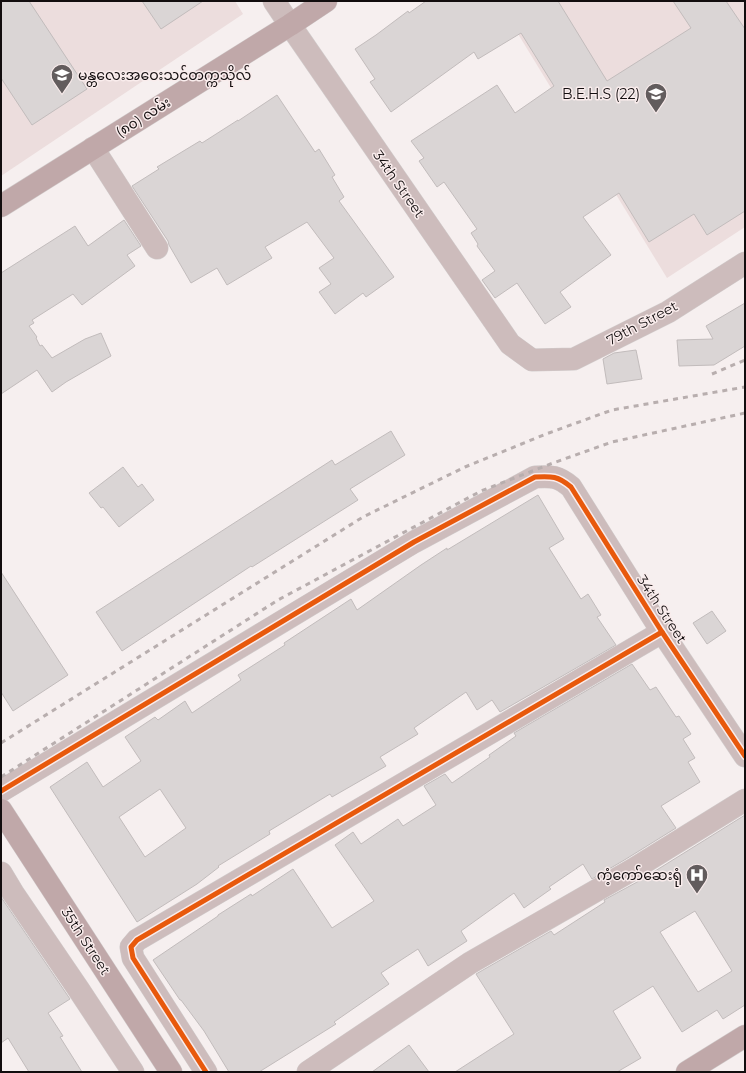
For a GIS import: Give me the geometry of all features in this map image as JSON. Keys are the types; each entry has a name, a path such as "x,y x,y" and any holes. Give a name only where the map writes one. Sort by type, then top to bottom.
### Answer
{"main road":[{"name":"(၈၀) လမ်း","path":"1,206 326,1"},
{"name":"35th Street","path":"1,810 171,1072"},
{"path":"687,1072 745,1036"}],"street":[{"name":"34th Street","path":"274,1 510,344 532,360"},
{"path":"93,148 157,248"},
{"name":"79th Street","path":"532,360 574,359 668,312 745,263"},
{"name":"34th Street","path":"1,792 414,542 536,477 548,476 557,478 571,487 662,632 745,756"},
{"path":"206,1072 133,958 131,947 137,940 662,632"},
{"path":"308,1072 470,964 632,870 745,800"},
{"path":"1,873 133,1072"}],"shaded area":[{"name":"မန္တလေးအဝေးသင်တက္ကသိုလ်","path":"1,1 235,1 243,14 1,176"},
{"name":"B.E.H.S (22)","path":"498,1 745,1 745,227 667,278"}],"building":[{"path":"1,1 29,1 87,89 32,125 1,78"},
{"path":"142,1 203,1 161,29"},
{"path":"426,1 558,1 607,81 691,28 673,1 726,1 745,29 745,211 707,235 694,214 649,242 619,193 583,217 611,255 560,292 571,307 545,324 517,283 495,298 482,280 495,271 477,246 478,244 471,233 477,229 444,182 437,187 419,161 424,158 411,141 497,85 515,113 554,86 521,33 478,59 474,52 391,112 370,82 375,79 355,49 408,11 409,13"},
{"path":"277,95 315,152 319,149 335,175 332,177 344,197 339,201 394,277 366,297 363,293 335,314 319,292 331,284 319,268 334,258 307,222 265,247 272,258 227,285 217,268 191,283 168,241 132,186 159,169 157,167 200,141 202,143"},
{"path":"124,220 141,246 127,255 135,266 82,305 73,294 32,320 34,323 29,326 37,337 36,338 40,346 42,345 52,358 85,339 101,333 111,356 66,382 52,392 37,370 1,394 1,273 75,226 88,246"},
{"path":"745,303 745,346 714,365 679,366 677,340 713,339 706,326"},
{"path":"636,350 642,379 607,384 603,359 614,353"},
{"path":"391,431 405,455 350,489 358,500 252,567 251,566 122,651 96,612 332,460 335,465"},
{"path":"123,467 138,487 142,484 154,500 119,527 103,507 101,508 89,493"},
{"path":"538,495 564,539 549,548 581,599 588,594 601,615 597,617 616,645 500,712 492,700 477,710 466,692 414,728 418,734 380,757 386,766 332,797 330,794 269,831 270,834 218,866 219,867 197,884 137,922 50,787 87,762 103,787 141,761 125,737 155,717 158,720 185,701 192,713 241,680 238,675 285,645 284,643 351,599 357,610 447,548 447,550","holes":["160,789 186,828 145,857 119,817"]},
{"path":"1,572 68,675 13,711 1,692"},
{"path":"712,611 726,631 707,644 693,623"},
{"path":"632,664 650,690 656,687 676,717 679,716 691,734 683,739 695,758 688,762 700,782 661,806 676,828 592,879 583,864 549,887 551,889 524,908 514,893 461,931 467,941 428,966 418,949 381,973 389,984 334,1022 336,1024 259,1072 229,1072 204,1031 180,1000 153,960 218,915 251,894 252,896 293,869 332,928 374,901 335,845 353,832 361,844 398,819 403,826 436,805 424,786 445,774 452,783 490,757 489,755 516,736 514,733"},
{"path":"745,815 745,1005 723,1019 717,1010 682,1032 653,986 613,1011 641,1058 617,1072 455,1072 514,1034 476,974 551,931 554,935 605,902 604,900 639,881","holes":["695,911 732,971 698,992 660,932"]},
{"path":"1,897 70,999 48,1013 63,1036 60,1037 82,1072 29,1072 8,1038 1,1043"},
{"path":"409,1045 429,1072 372,1072"}],"railway":[{"path":"712,374 745,360"},
{"path":"1,743 363,517 465,467 546,434 612,410 745,387"},
{"path":"1,777 278,600 481,491 612,442 745,413"}],"cycle path":[{"path":"1,791 414,542 535,477 550,477 558,479 571,487 662,632 745,756"},
{"path":"206,1072 133,958 131,947 137,940 662,632"}],"place":[{"name":"မန္တလေးအဝေးသင်တက္ကသိုလ်","path":"62,94"},
{"name":"B.E.H.S (22)","path":"656,114"},
{"name":"ကံ့ကော်ဆေးရုံ","path":"697,894"}]}
